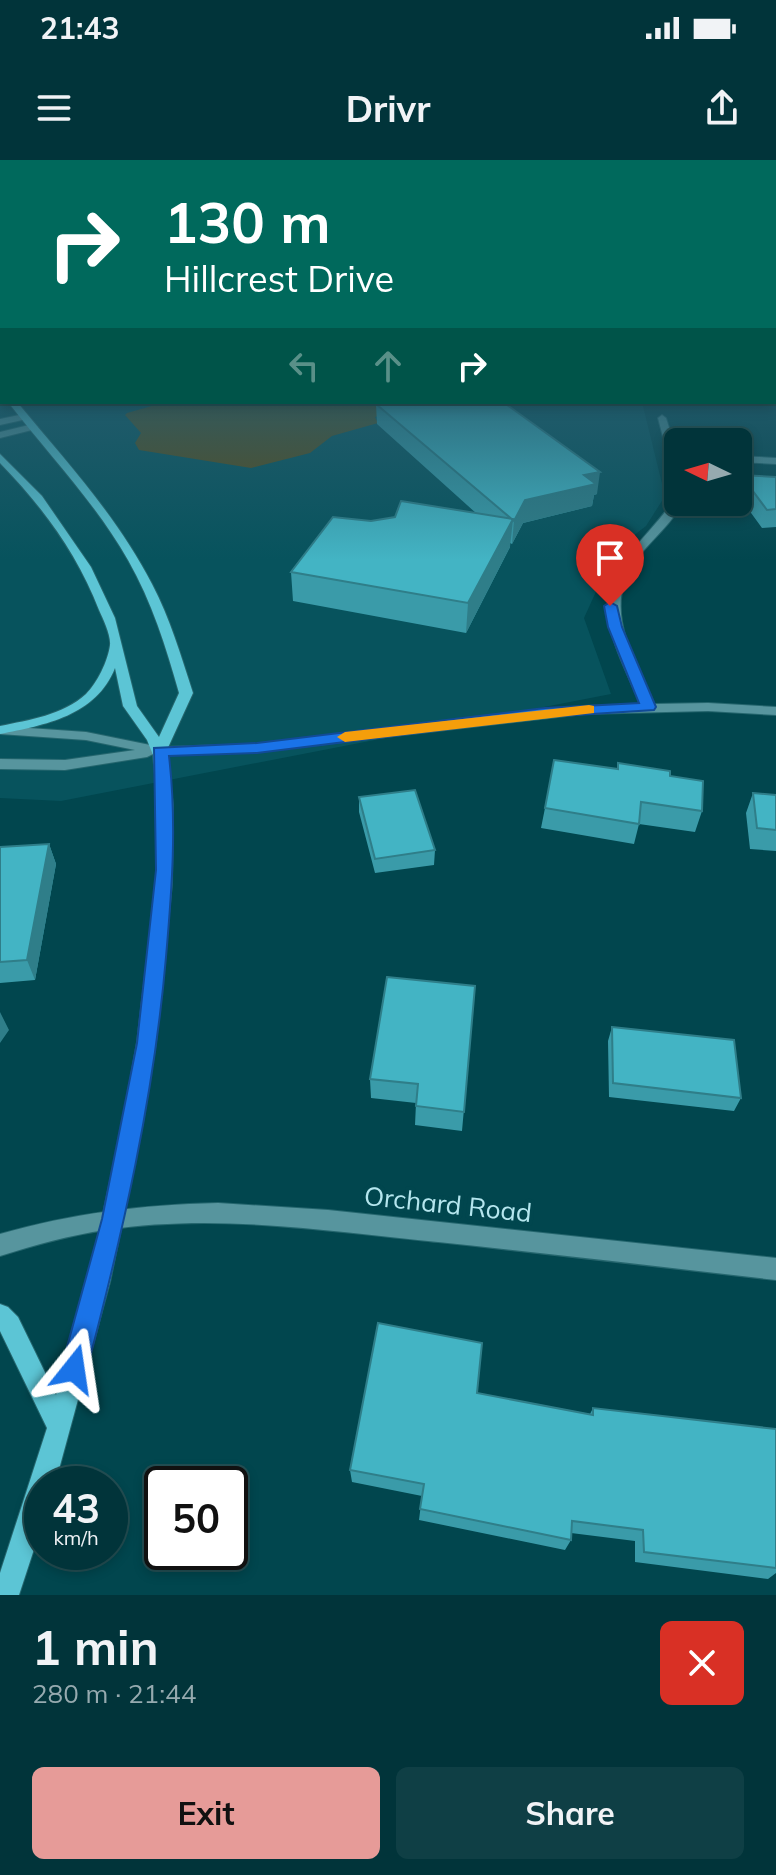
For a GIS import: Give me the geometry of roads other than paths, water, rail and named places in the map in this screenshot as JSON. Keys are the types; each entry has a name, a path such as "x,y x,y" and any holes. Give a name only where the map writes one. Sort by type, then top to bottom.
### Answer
{"main road":[{"path":"33,427 125,545 169,635 186,693 160,751"},
{"path":"0,457 55,516 81,560 116,643 127,701 160,751 165,870 148,1043 114,1219 58,1425 6,1595"},
{"path":"0,730 62,714 86,701 101,685 116,643"},
{"path":"0,1315 10,1325 58,1425"}],"street":[{"path":"0,435 33,427"},
{"path":"752,460 776,461"},
{"path":"649,707 615,627 610,606 614,587 628,563 671,516"},
{"path":"0,764 65,765 160,751 257,748 545,713 649,707 776,711"},
{"path":"0,730 86,736 160,751"},
{"name":"Orchard Road","path":"0,1245 22,1237 114,1219 266,1213 776,1269"}]}
